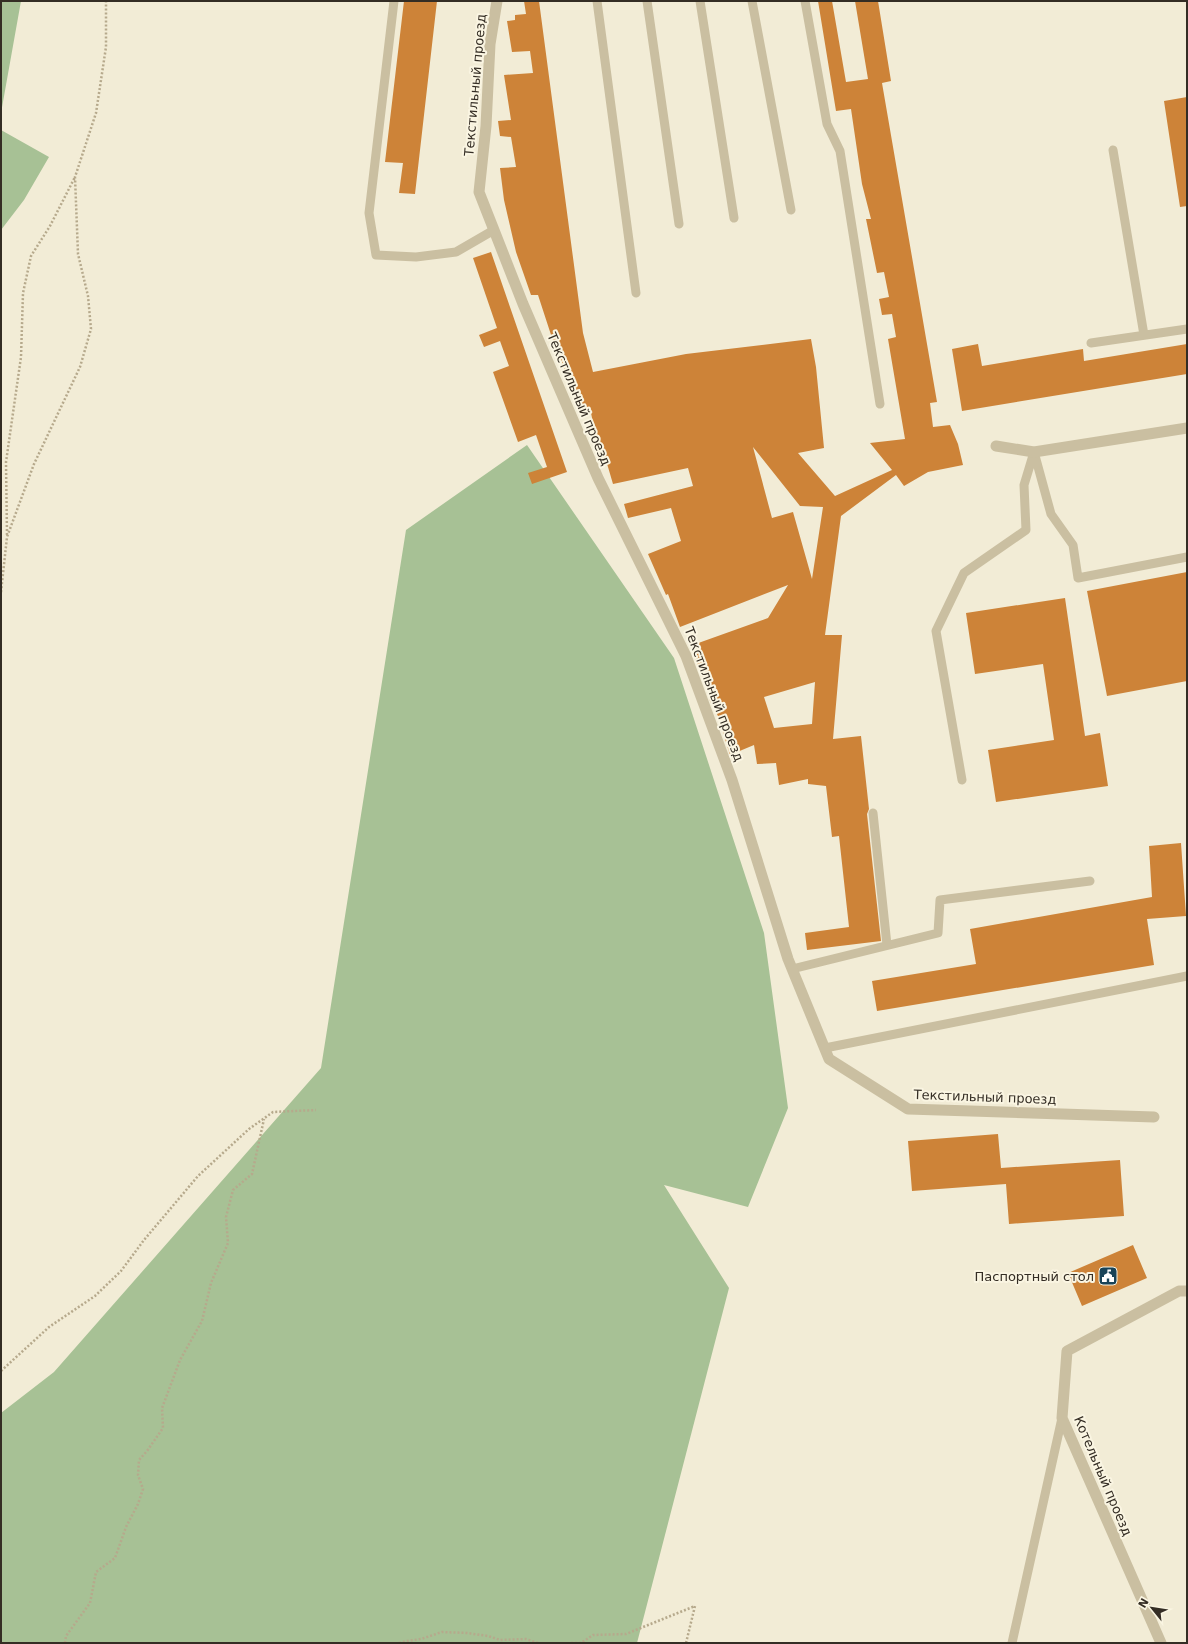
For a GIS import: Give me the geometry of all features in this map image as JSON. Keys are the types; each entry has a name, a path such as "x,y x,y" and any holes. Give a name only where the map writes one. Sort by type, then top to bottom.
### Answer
{"street":[{"name":"Текстильный проезд","path":"498,1 490,44 486,126 479,192 523,304 598,478 686,656 732,780 792,969 829,1059 908,1109 1154,1117"},
{"path":"996,446 1034,452 1187,428"},
{"name":"Котельный проезд","path":"1161,1643 1062,1418 1066,1351 1179,1291 1187,1291"}],"lane":[{"path":"394,1 369,213 376,255 416,257 456,252 494,230"},
{"path":"598,1 636,293"},
{"path":"647,1 679,224"},
{"path":"700,1 734,218"},
{"path":"752,1 791,210"},
{"path":"805,1 827,124 840,151 880,404"},
{"path":"1113,150 1144,335"},
{"path":"1091,343 1187,328"},
{"path":"1034,452 1051,514 1073,545 1078,578 1187,557"},
{"path":"962,780 936,631 964,573 1026,530 1024,485 1034,452"},
{"path":"873,813 887,945"},
{"path":"792,969 938,933 940,900 1090,881"},
{"path":"825,1048 1187,976"},
{"path":"1012,1643 1062,1418"}],"path":[{"path":"1,592 8,537 6,462 21,357 23,293 31,256 50,226 75,177 96,113 106,47 106,1"},
{"path":"8,537 34,464 80,367 92,330 88,296 78,254 75,177"},
{"path":"1,1371 49,1327 95,1296 116,1276 198,1176 249,1128 273,1112 316,1110"},
{"path":"65,1643 66,1636 90,1603 96,1572 115,1558 126,1527 138,1504 143,1489 138,1474 139,1460 163,1428 162,1408 180,1360 202,1321 211,1283 228,1243 226,1217 233,1190 252,1174 264,1119"},
{"path":"571,1643 581,1643 593,1635 626,1634 695,1606 686,1643"},
{"path":"400,1643 407,1640 421,1640 442,1632 474,1634 500,1640 526,1639 538,1643"}],"green space":[{"path":"1,1 21,1 1,113"},
{"path":"1,130 49,157 24,200 1,230"},
{"path":"527,445 674,658 764,933 788,1108 748,1207 664,1185 729,1288 637,1643 1,1643 1,1413 54,1372 321,1068 406,530"}],"building":[{"path":"404,1 437,1 415,194 399,193 403,163 385,162"},
{"path":"524,1 539,1 583,333 593,372 686,354 811,339 816,367 824,448 798,453 835,496 892,470 870,443 905,439 888,339 896,337 892,314 882,315 879,299 889,297 884,272 877,273 866,219 871,219 862,184 851,109 836,111 818,1 832,1 846,82 868,79 855,1 878,1 891,81 882,83 937,402 930,403 933,427 950,425 958,444 963,465 928,472 904,486 896,475 841,516 825,635 842,635 833,739 861,736 869,809 867,814 881,941 807,950 805,933 849,927 839,836 832,837 826,786 808,784 808,779 779,785 776,763 757,764 754,745 730,755 718,716 709,699 710,696 690,646 768,618 788,585 680,627 668,594 666,595 648,554 681,541 671,508 628,518 624,504 693,486 688,468 613,484 603,450 599,451 591,413 583,414 580,389 572,391 556,344 554,344 538,295 531,295 516,252 504,200 500,168 516,167 511,137 500,136 498,121 511,120 504,75 533,73 530,51 512,52 507,21 515,20 515,15 526,14","holes":["753,447 800,506 823,507 812,579 793,512 772,518","815,682 812,724 774,728 764,697"]},
{"path":"1187,97 1187,206 1180,207 1164,101"},
{"path":"491,252 567,472 532,484 528,473 547,467 536,435 518,442 493,372 509,366 500,341 484,347 479,335 497,328 473,258"},
{"path":"978,344 982,366 1083,349 1084,361 1187,344 1187,374 962,411 952,349"},
{"path":"1187,572 1187,681 1107,696 1087,591"},
{"path":"1065,598 1085,736 1100,733 1108,786 996,802 988,750 1054,740 1043,664 975,674 966,613"},
{"path":"1181,843 1186,916 1147,919 1154,965 877,1011 872,981 976,964 970,929 1152,897 1149,846"},
{"path":"998,1134 1001,1168 1120,1160 1124,1216 1009,1224 1006,1184 912,1191 908,1141"},
{"name":"Паспортный стол","path":"1133,1245 1147,1278 1082,1306 1068,1273"}],"place":[{"name":"Паспортный стол","path":"1108,1276"}]}
